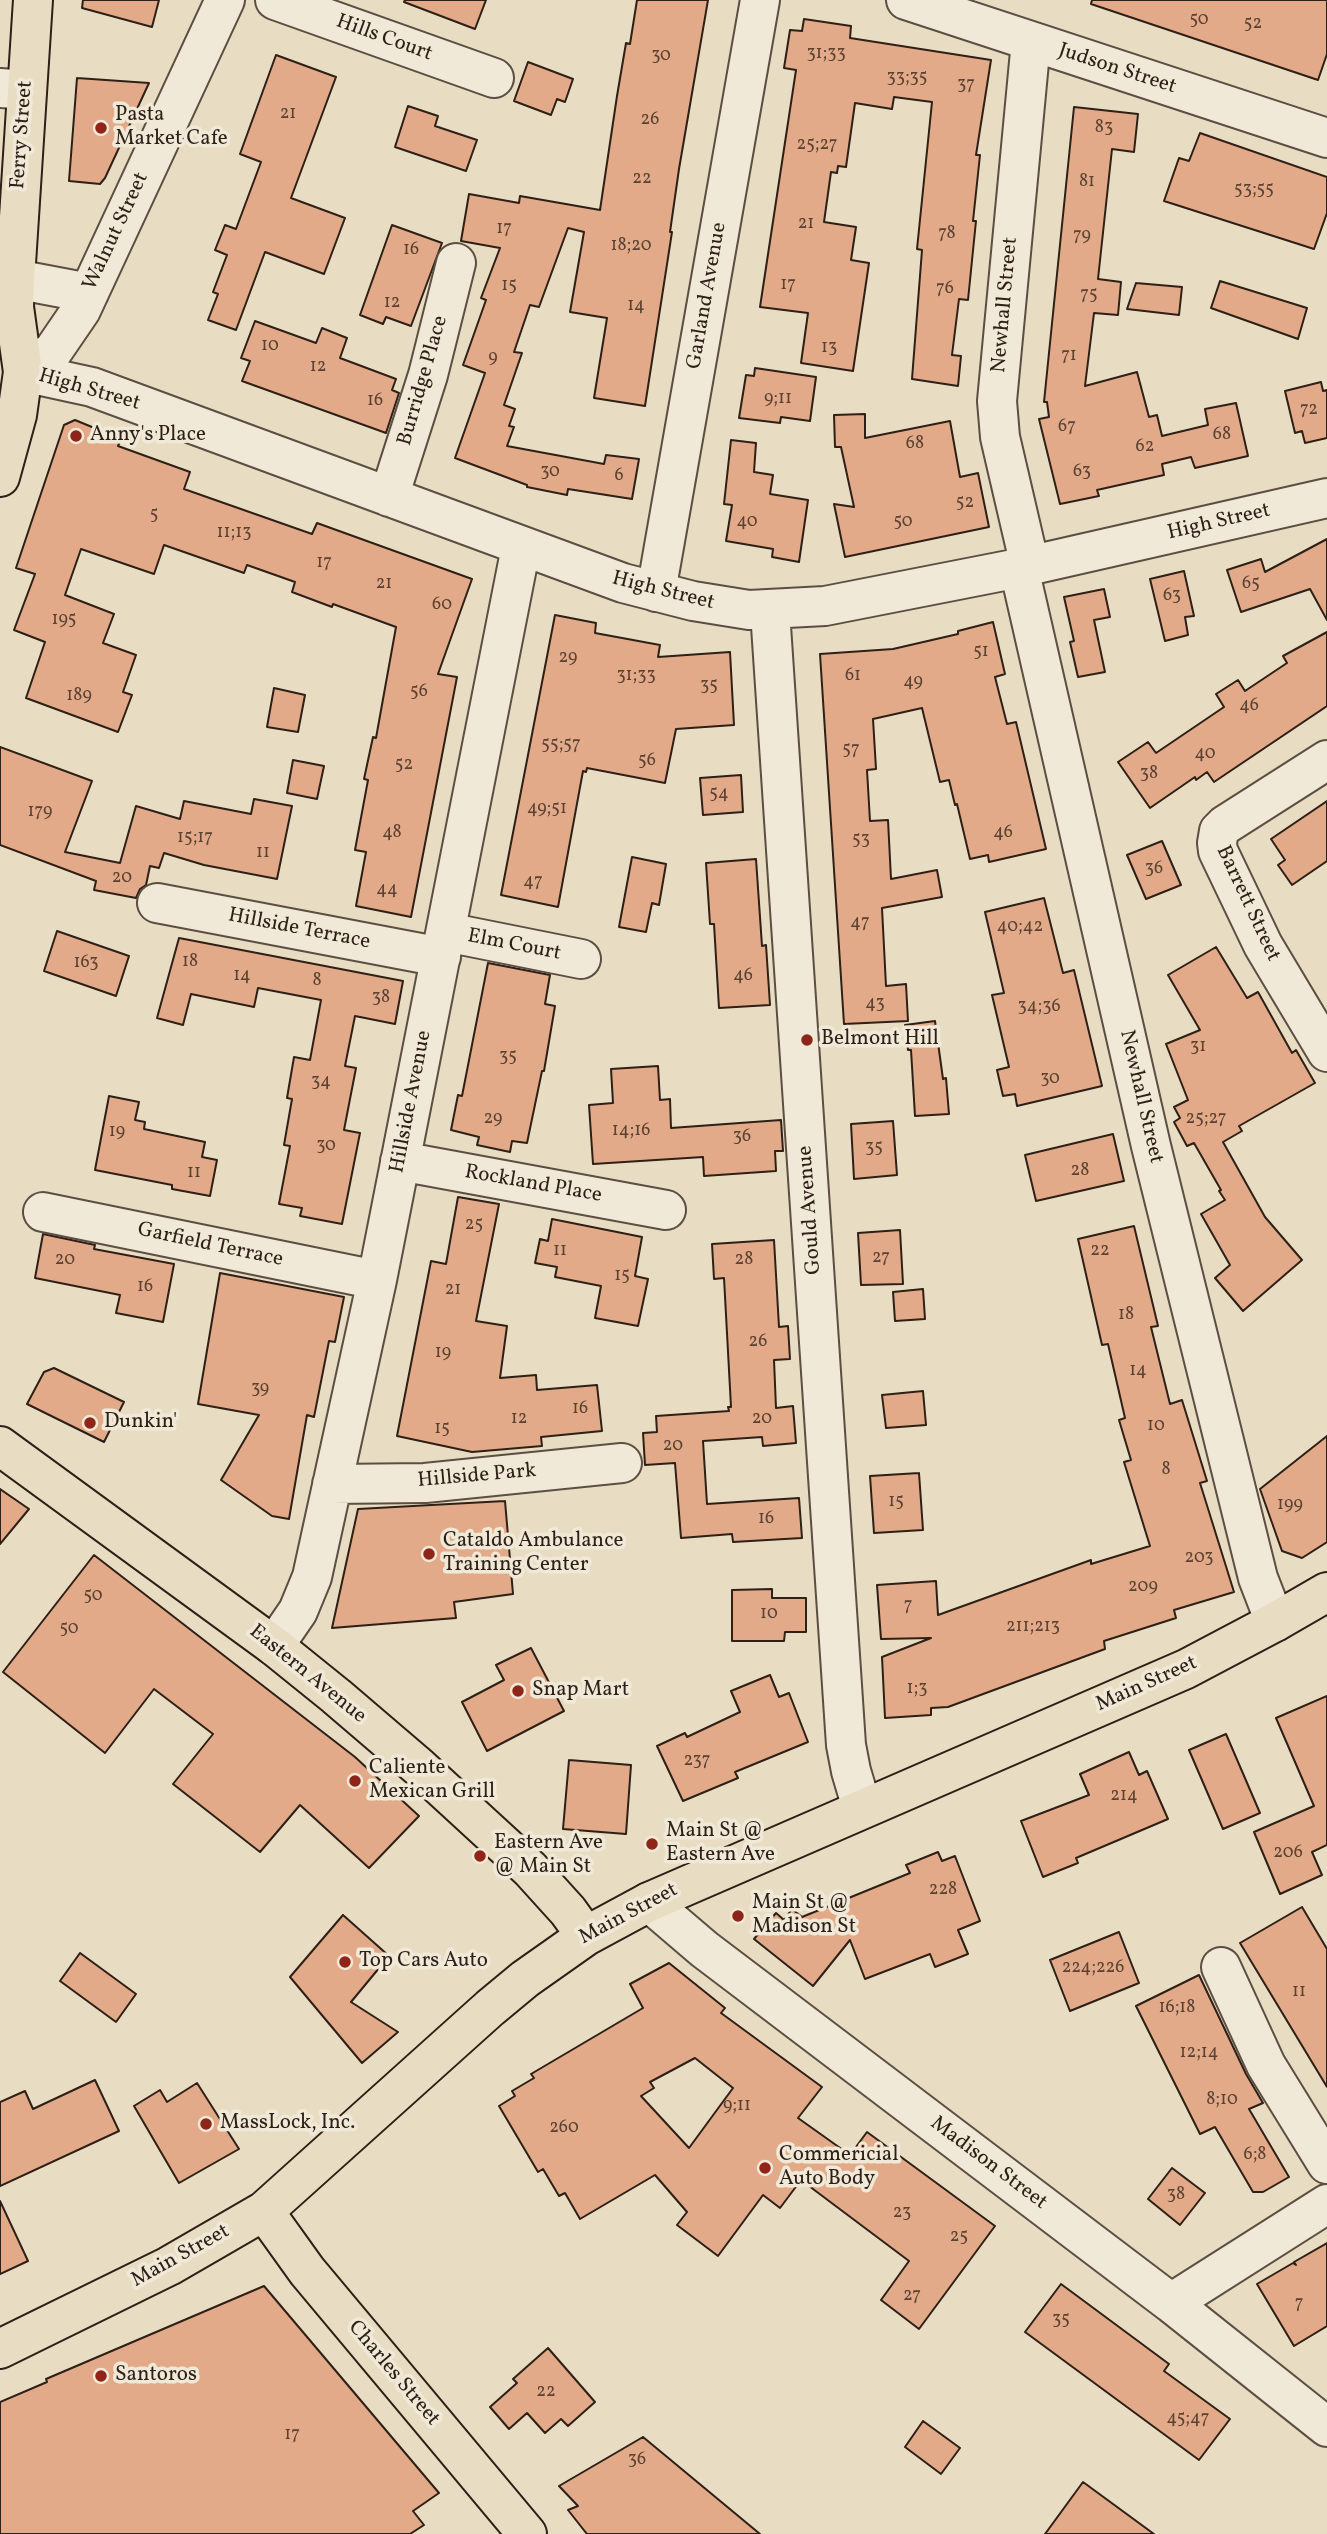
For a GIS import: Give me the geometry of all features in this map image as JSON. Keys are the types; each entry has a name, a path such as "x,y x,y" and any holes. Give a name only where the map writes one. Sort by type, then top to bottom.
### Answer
{"main road":[{"name":"Ferry Street","path":"3,460 23,372 15,316 13,89 33,0"},
{"name":"Eastern Avenue","path":"0,1446 274,1646 393,1745 530,1869 562,1903 586,1936"},
{"name":"Main Street","path":"0,2349 169,2266 264,2211 491,2008 535,1972 586,1936 649,1902 1164,1678 1276,1622 1327,1592"},
{"name":"Charles Street","path":"264,2211 307,2271 527,2534"}],"street":[{"name":"Walnut Street","path":"23,372 53,351 71,326 89,293 225,0"},
{"name":"Hills Court","path":"275,0 494,78"},
{"name":"Garland Avenue","path":"656,593 760,0"},
{"name":"Judson Street","path":"906,0 1327,138"},
{"name":"Newhall Street","path":"1031,41 998,401 1000,437 1025,567 1151,1146 1258,1578 1276,1622"},
{"name":"Burridge Place","path":"389,497 428,375 456,264"},
{"path":"15,279 89,293"},
{"name":"High Street","path":"23,372 92,387 623,583 724,607 771,611 825,606 1025,567 1327,498"},
{"name":"Hillside Avenue","path":"274,1646 307,1594 332,1484 377,1280 521,547"},
{"name":"Gould Avenue","path":"771,611 846,1745 850,1771 862,1808"},
{"name":"Barrett Street","path":"1327,760 1225,825 1219,831 1217,843 1218,851 1263,945 1327,1052"},
{"name":"Hillside Terrace","path":"157,903 444,945"},
{"name":"Elm Court","path":"444,945 581,959"},
{"name":"Rockland Place","path":"400,1161 666,1210"},
{"name":"Garfield Terrace","path":"43,1212 377,1280"},
{"name":"Hillside Park","path":"332,1484 425,1483 622,1463"},
{"name":"Madison Street","path":"649,1902 704,1949 1171,2303 1327,2427"},
{"path":"1221,1967 1266,2065 1327,2164"},
{"path":"1171,2303 1327,2204"}],"building":[{"path":"83,0 159,0 152,27 82,8"},
{"path":"486,0 475,29 404,2"},
{"path":"637,0 708,0 679,169 645,406 594,398 607,318 570,312 584,232 568,228 539,307 530,305 514,352 522,353 504,405 515,409 509,426 514,427 507,446 604,464 606,455 639,459 632,499 568,489 567,495 527,487 455,458 485,373 463,365 486,300 481,298 500,248 461,241 469,194 519,203 520,196 600,210 626,43 630,44"},
{"path":"1092,0 1327,0 1327,54 1318,80 1091,4"},
{"path":"804,19 851,26 850,38 991,60 976,155 980,155 968,300 959,299 952,355 961,356 958,386 912,379 922,250 917,249 932,102 894,97 892,109 855,103 846,167 838,166 837,173 831,172 824,222 856,227 851,260 869,263 853,371 801,363 808,313 760,307 796,70 784,68 790,30 802,31"},
{"path":"276,55 336,77 291,198 345,218 324,274 265,252 236,330 208,320 218,294 213,292 227,255 215,250 225,225 236,229 261,162 240,154"},
{"path":"528,62 573,79 565,102 557,99 551,115 514,101"},
{"path":"77,78 149,83 100,184 69,181"},
{"path":"408,106 438,116 435,126 477,140 466,171 395,147"},
{"path":"1074,107 1138,114 1134,152 1112,149 1098,279 1121,282 1118,315 1094,313 1085,386 1137,372 1149,417 1157,415 1162,436 1208,425 1205,409 1236,403 1248,456 1195,468 1191,457 1162,464 1164,475 1097,490 1099,496 1060,504 1039,419 1049,417 1047,402 1044,402"},
{"path":"1200,133 1327,177 1327,213 1314,249 1164,201 1179,158 1189,161"},
{"path":"392,225 442,243 411,326 386,317 383,324 360,315"},
{"path":"1220,281 1307,308 1298,339 1211,308"},
{"path":"1136,283 1182,287 1179,315 1127,309"},
{"path":"255,321 316,343 322,328 347,338 340,358 396,379 392,390 399,393 386,433 242,381 250,361 241,358"},
{"path":"755,368 816,377 810,421 781,417 780,423 739,418 746,375 754,376"},
{"path":"1321,382 1323,391 1327,390 1327,438 1305,443 1302,431 1295,433 1285,391"},
{"path":"865,414 865,438 950,421 960,477 978,473 989,527 845,557 834,504 854,507 841,447 835,447 834,415"},
{"path":"75,420 121,439 118,446 190,472 184,489 312,534 317,523 472,579 438,674 457,677 411,917 356,906 366,852 355,850 368,780 364,779 373,737 376,738 396,627 292,592 295,582 247,565 244,573 164,545 154,574 81,549 65,595 114,614 103,643 136,655 123,692 132,695 118,732 26,698 45,642 14,630 35,574 16,568 64,425"},
{"path":"731,440 756,443 754,472 773,475 770,494 808,500 799,562 772,557 773,549 726,541 732,505 724,504"},
{"path":"1327,539 1327,620 1310,589 1241,612 1227,570 1261,559 1265,572"},
{"path":"1184,571 1194,616 1185,617 1188,635 1165,641 1150,579"},
{"path":"1104,589 1110,617 1094,620 1105,672 1078,677 1070,642 1074,641 1064,597"},
{"path":"555,615 596,623 595,633 660,645 658,657 730,652 734,725 676,729 665,783 587,768 586,772 583,771 558,907 501,895"},
{"path":"993,622 1005,674 995,677 1007,724 1016,722 1046,849 989,862 988,855 970,859 949,780 940,782 922,708 873,719 876,769 867,770 870,821 888,820 891,879 937,870 942,897 882,908 886,986 906,984 908,1021 844,1024 820,654 893,649 958,634 958,631"},
{"path":"1327,632 1327,706 1214,782 1207,772 1196,780 1195,777 1150,808 1118,762 1148,742 1156,753 1224,707 1216,694 1238,680 1245,691 1287,663 1283,656"},
{"path":"274,688 305,695 298,732 267,727"},
{"path":"0,747 92,781 65,852 120,863 136,806 180,819 184,801 251,814 254,799 292,806 277,879 204,865 164,853 159,868 150,866 146,885 140,889 136,898 94,890 96,881 0,845"},
{"path":"293,760 324,766 317,799 287,793"},
{"path":"741,775 743,812 703,815 700,778"},
{"path":"1327,801 1327,861 1292,885 1278,865 1285,860 1271,839"},
{"path":"1162,841 1181,885 1146,899 1127,855"},
{"path":"632,857 666,864 659,905 652,903 646,932 619,927"},
{"path":"756,859 762,946 766,945 770,1005 719,1008 714,924 710,924 706,863"},
{"path":"1044,898 1063,973 1074,970 1102,1086 1017,1106 1015,1094 1003,1096 997,1070 1009,1067 992,995 1004,993 985,912"},
{"path":"57,931 129,956 116,996 44,971"},
{"path":"179,938 403,981 395,1024 355,1016 345,1066 356,1068 344,1130 360,1133 342,1224 300,1216 302,1208 279,1204 290,1146 284,1145 292,1099 287,1098 294,1057 310,1060 321,1000 258,988 254,1007 191,994 183,1025 157,1018"},
{"path":"1216,947 1247,998 1258,992 1292,1053 1296,1050 1315,1083 1239,1126 1242,1131 1223,1142 1265,1217 1302,1260 1243,1311 1215,1278 1230,1265 1201,1214 1225,1200 1194,1143 1187,1146 1174,1122 1180,1118 1174,1107 1188,1100 1166,1044 1200,1030 1168,975"},
{"path":"488,963 550,975 545,1004 555,1006 544,1071 527,1143 512,1141 510,1152 477,1145 479,1137 451,1130 458,1095 462,1096"},
{"path":"935,1021 943,1079 946,1078 949,1114 915,1116 911,1050 908,1050 905,1025"},
{"path":"658,1066 660,1100 670,1099 671,1128 781,1120 783,1151 775,1151 776,1171 704,1176 703,1157 593,1164 589,1105 613,1103 611,1069"},
{"path":"109,1096 139,1102 135,1120 145,1122 144,1129 205,1142 202,1157 217,1160 210,1196 172,1189 172,1185 95,1170"},
{"path":"893,1121 897,1175 854,1179 851,1124"},
{"path":"1113,1134 1124,1181 1036,1201 1025,1155"},
{"path":"458,1197 499,1204 476,1321 507,1326 500,1378 536,1375 537,1390 597,1385 602,1431 541,1437 542,1446 472,1452 397,1436 431,1261 446,1264"},
{"path":"552,1219 642,1237 635,1276 648,1279 638,1326 595,1318 601,1286 555,1277 557,1267 535,1263 540,1239 548,1241"},
{"path":"1134,1226 1158,1326 1151,1327 1170,1404 1182,1400 1207,1481 1200,1483 1234,1592 1174,1610 1176,1618 1104,1641 1105,1649 948,1707 931,1708 931,1715 885,1718 882,1657 931,1638 881,1639 877,1585 936,1581 938,1615 1091,1560 1091,1564 1150,1546 1124,1462 1131,1460 1119,1420 1125,1418 1108,1344 1102,1345 1078,1239"},
{"path":"900,1230 903,1284 861,1285 858,1233"},
{"path":"43,1234 95,1245 94,1249 174,1264 163,1322 116,1313 120,1295 35,1278"},
{"path":"774,1240 779,1327 788,1326 790,1359 774,1360 776,1408 793,1406 796,1443 763,1446 762,1437 703,1441 707,1504 799,1498 802,1538 733,1542 732,1534 681,1538 675,1463 645,1465 643,1433 657,1432 656,1416 729,1411 728,1407 731,1407 724,1278 714,1279 712,1244"},
{"path":"220,1273 344,1297 335,1342 329,1341 314,1417 307,1415 289,1519 272,1516 221,1480 259,1415 198,1404"},
{"path":"923,1289 925,1319 895,1321 893,1292"},
{"name":"Dunkin'","path":"54,1368 124,1402 104,1442 27,1404 44,1372"},
{"path":"923,1391 926,1425 886,1428 882,1395"},
{"path":"1327,1436 1327,1542 1302,1558 1282,1551 1260,1489"},
{"path":"919,1473 923,1530 874,1533 870,1476"},
{"path":"0,1489 29,1509 0,1544"},
{"name":"Cataldo Ambulance Training Center","path":"505,1501 513,1594 454,1602 456,1618 332,1628 358,1509"},
{"path":"94,1555 355,1757 419,1816 369,1868 300,1805 260,1852 173,1784 213,1734 154,1689 105,1753 3,1672"},
{"path":"772,1589 772,1598 806,1598 806,1632 785,1632 784,1641 732,1641 732,1590"},
{"name":"Snap Mart","path":"531,1648 564,1711 487,1751 462,1702 504,1680 496,1665"},
{"path":"770,1675 779,1697 789,1693 808,1742 735,1772 738,1778 683,1801 657,1746 685,1733 687,1737 740,1712 731,1691"},
{"path":"1327,1696 1327,1845 1312,1852 1322,1875 1280,1894 1254,1832 1314,1806 1276,1718"},
{"path":"1226,1734 1260,1813 1223,1829 1189,1750"},
{"path":"1129,1752 1139,1775 1147,1771 1168,1819 1076,1858 1078,1863 1043,1877 1021,1821 1089,1795 1080,1774"},
{"path":"569,1760 631,1765 626,1834 563,1829"},
{"path":"938,1852 942,1861 955,1856 980,1921 958,1930 968,1954 935,1967 930,1954 865,1979 850,1940 813,1986 754,1939 776,1913 784,1920 792,1909 802,1917 910,1873 906,1865"},
{"path":"1302,1907 1327,1949 1327,2087 1240,1943"},
{"path":"343,1915 389,1956 351,2002 398,2032 362,2063 290,1977"},
{"path":"1119,1932 1139,1983 1070,2011 1050,1960"},
{"path":"80,1953 136,1994 116,2022 60,1981"},
{"path":"669,1963 725,2008 721,2013 822,2087 798,2118 850,2155 867,2132 995,2226 919,2329 881,2300 909,2261 801,2180 780,2208 763,2195 718,2256 677,2225 687,2212 655,2175 580,2219 565,2193 559,2196 543,2169 538,2172 499,2106 515,2096 512,2091 534,2078 531,2074 643,2008 630,1984","holes":["695,2058 733,2088 689,2148 641,2096 654,2088 650,2082"]},
{"path":"1199,1975 1246,2074 1263,2103 1249,2109 1289,2177 1263,2192 1253,2192 1215,2127 1200,2134 1136,2006"},
{"path":"95,2080 119,2131 0,2186 0,2102 25,2091 33,2109"},
{"path":"197,2083 239,2149 179,2183 134,2106 160,2090 167,2102"},
{"path":"1172,2168 1205,2193 1180,2225 1148,2199"},
{"path":"0,2201 28,2261 0,2274"},
{"path":"1327,2243 1327,2326 1294,2346 1257,2284 1293,2263 1296,2265 1294,2262"},
{"path":"1061,2284 1169,2364 1164,2371 1230,2419 1199,2460 1025,2332"},
{"path":"264,2286 439,2493 413,2511 424,2525 410,2534 0,2534 0,2402 47,2382 46,2379"},
{"path":"548,2348 595,2402 568,2426 561,2419 545,2433 527,2413 509,2429 490,2407 517,2383 513,2379"},
{"path":"923,2421 960,2448 941,2474 905,2447"},
{"path":"643,2437 760,2534 587,2534 568,2510 578,2506 559,2486"},
{"path":"1083,2482 1154,2534 1045,2534"}],"place":[{"name":"Pasta Market Cafe","path":"101,128"},
{"name":"Anny's Place","path":"76,436"},
{"name":"Belmont Hill","path":"807,1040"},
{"name":"Dunkin'","path":"90,1423"},
{"name":"Cataldo Ambulance Training Center","path":"429,1554"},
{"name":"Snap Mart","path":"518,1691"},
{"name":"Caliente Mexican Grill","path":"355,1781"},
{"name":"Main St @ Eastern Ave","path":"652,1844"},
{"name":"Eastern Ave @ Main St","path":"480,1856"},
{"name":"Main St @ Madison St","path":"738,1916"},
{"name":"Top Cars Auto","path":"345,1962"},
{"name":"MassLock, Inc.","path":"206,2124"},
{"name":"Commericial Auto Body","path":"765,2168"},
{"name":"Santoros","path":"101,2376"}]}
